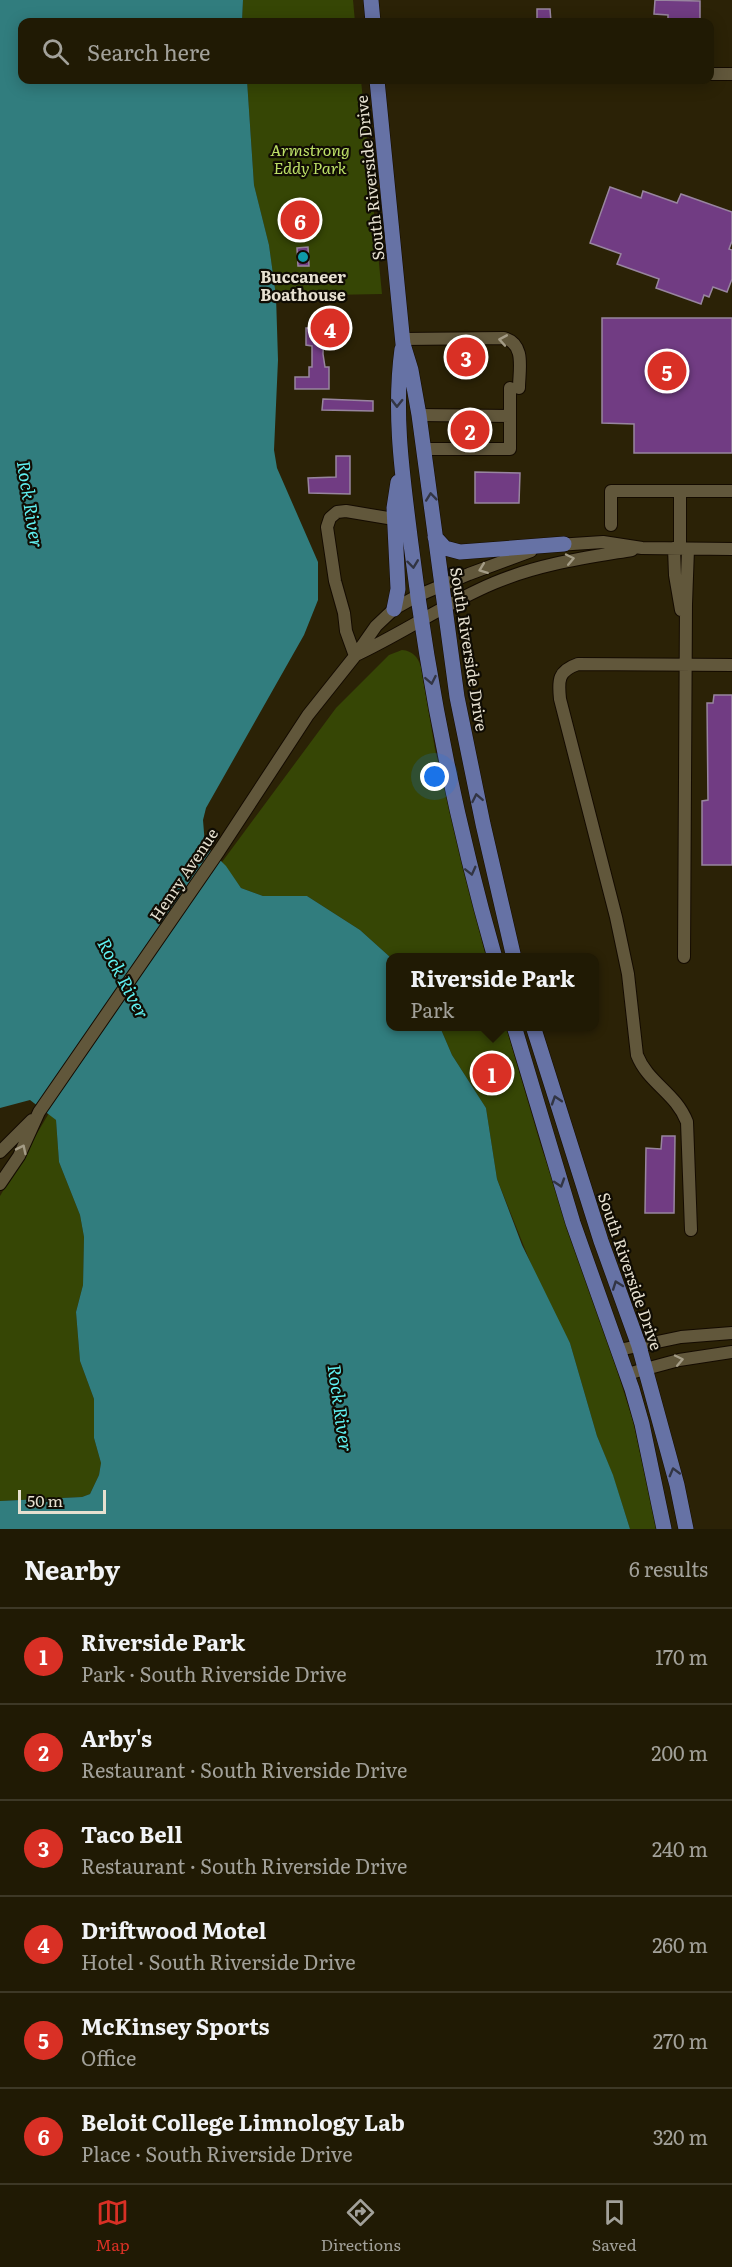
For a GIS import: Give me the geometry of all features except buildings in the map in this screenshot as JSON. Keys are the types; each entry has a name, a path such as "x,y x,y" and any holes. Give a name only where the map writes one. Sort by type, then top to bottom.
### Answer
{"main road":[{"path":"371,0 373,18"},
{"name":"South Riverside Drive","path":"377,84 403,341 419,415 457,697 512,953"},
{"name":"South Riverside Drive","path":"403,341 397,398 401,464 420,622 459,818 494,953"},
{"path":"394,609 398,589 394,519 401,464"},
{"path":"435,537 444,548 460,552 564,544"},
{"path":"515,1031 569,1212 619,1350 642,1424 664,1529"},
{"name":"South Riverside Drive","path":"535,1031 601,1241 639,1346 677,1485 686,1529"}],"street":[{"path":"714,74 732,75"},
{"path":"403,341 504,338 512,340 519,352 510,416 510,449 424,449"},
{"path":"419,415 510,416"},
{"path":"611,525 611,491 732,491"},
{"path":"680,491 681,548 675,575 686,630 687,665 684,957"},
{"path":"355,656 346,631 345,614 335,581 327,527 330,518 337,512 346,511 394,519"},
{"name":"Henry Avenue","path":"39,1112 219,851 308,715 376,626 394,609 441,585 516,556 564,544 603,542 642,548 732,549"},
{"name":"Henry Avenue","path":"355,656 491,584 565,560 642,548"},
{"path":"691,1230 687,1122 680,1105 644,1069 637,1055 625,956 560,699 559,684 560,675 578,664 732,665"},
{"path":"0,1152 39,1112"},
{"path":"0,1184 20,1156 39,1112"},
{"path":"619,1350 681,1337 732,1333"},
{"path":"627,1374 679,1360 732,1352"}],"green space":[{"path":"243,0 353,0 355,18 242,18"},
{"name":"Armstrong Eddy Park","path":"247,84 361,84 382,294 276,296 269,245 254,185"},
{"path":"402,650 409,652 418,660 421,667 435,749 485,953 386,953 360,930 307,896 263,896 241,888 222,862 336,708 389,655"},
{"path":"442,1031 507,1031 541,1146 633,1421 657,1529 630,1529 597,1436 570,1343 543,1294 497,1179 486,1108 452,1055"},
{"path":"49,1113 56,1120 59,1162 80,1215 84,1237 83,1285 76,1312 80,1361 94,1399 94,1438 101,1463 99,1475 90,1494 82,1497 0,1501 0,1196"}],"water":[{"name":"Rock River","path":"0,0 243,0 242,18 18,18 18,84 247,84 254,185 269,245 276,296 278,360 274,450 277,468 318,562 318,600 304,635 206,808 203,820 205,845 226,866 241,888 263,896 307,896 360,930 386,953 386,1031 442,1031 452,1055 486,1108 497,1179 522,1245 570,1343 597,1436 613,1475 630,1529 0,1529 0,1501 82,1497 90,1494 99,1475 101,1463 94,1438 94,1399 80,1361 76,1312 83,1285 84,1237 80,1215 59,1162 56,1120 30,1100 0,1108"}],"place":[{"name":"Beloit College Limnology Lab","path":"300,220"},
{"name":"Buccaneer Boathouse","path":"303,257"},
{"name":"Driftwood Motel","path":"330,328"},
{"name":"Taco Bell","path":"466,357"},
{"name":"McKinsey Sports","path":"667,371"},
{"name":"Arby's","path":"470,430"},
{"name":"Riverside Park","path":"492,1073"}]}
